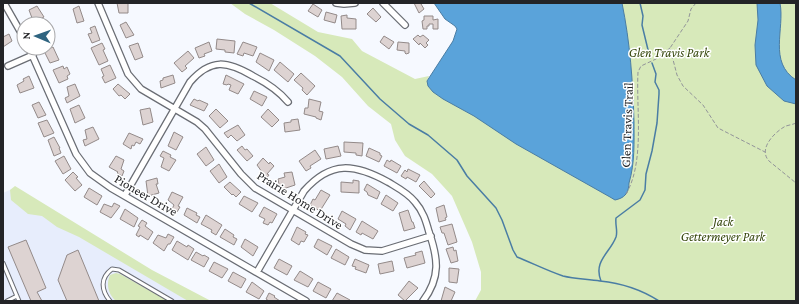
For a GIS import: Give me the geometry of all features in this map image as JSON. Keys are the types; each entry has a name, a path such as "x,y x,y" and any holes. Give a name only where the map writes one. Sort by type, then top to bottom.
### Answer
{"street":[{"path":"4,3 16,24"},
{"name":"Prairie Home Drive","path":"98,3 128,74 134,82 141,89 197,122 205,129 241,174 255,188 351,244 365,250 382,251 431,236"},
{"path":"336,3 355,3"},
{"path":"383,3 404,25"},
{"path":"8,66 31,56"},
{"name":"Pioneer Drive","path":"33,56 71,143 82,163 96,178 306,301"},
{"path":"125,195 190,82 203,70 222,64 239,67 280,92 288,102"},
{"path":"257,272 304,191 319,176 338,169 355,168 374,174 409,195 422,210 431,236 437,263 434,282 424,301"}],"lane":[{"path":"3,263 19,301"},
{"path":"110,301 104,291 103,279 112,269 119,270 172,301"},
{"path":"7,301 17,296"}],"path":[{"name":"Glen Travis Trail","path":"626,194 630,188 635,172 637,157 638,72 641,66 656,59 670,48 688,21 691,9 696,3"},
{"path":"670,48 677,75 683,86 703,105 718,128 765,152"},
{"path":"796,124 785,127 776,133 768,142 765,152 766,157 796,183"}],"shaded area":[{"path":"12,189 202,301 3,301 3,193"}],"green space":[{"name":"Jack Gettermeyer Park","path":"230,3 270,3 318,32 352,39 362,51 415,79 429,76 427,81 614,3 796,3 796,301 475,301 481,290 481,272 472,242 452,196 432,174 405,156 395,140 391,124 368,106 342,77 315,56 274,30 245,14"},
{"path":"15,186 152,270 211,301 188,301 79,237 57,227 42,216 28,214 11,200 10,190"},
{"path":"116,273 168,301 116,301 111,295 108,285 110,275"}],"water":[{"path":"434,3 622,3 631,62 634,122 634,152 627,193 621,198 615,200 516,144 474,116 433,92 428,86 427,81 453,41 457,29 445,19"},
{"path":"757,3 780,3 780,55 782,64 787,73 796,80 796,104 784,101 767,86 756,65 755,45 758,20"}],"building":[{"path":"117,3 128,3 128,13 119,13"},
{"path":"414,3 423,3 421,4 424,9 419,13"},
{"path":"313,4 322,10 318,17 308,11"},
{"path":"37,6 43,16 31,16 29,10"},
{"path":"79,6 84,21 77,23 73,9"},
{"path":"373,8 381,17 376,22 367,14"},
{"path":"326,12 337,15 335,23 324,20"},
{"path":"347,15 347,18 356,19 356,29 342,29 341,16"},
{"path":"424,16 433,16 433,20 438,19 438,29 433,29 433,24 429,24 427,29 423,29 422,21 424,20"},
{"path":"126,22 134,35 126,38 120,25"},
{"path":"95,26 100,40 92,43 88,34 92,33 90,28"},
{"path":"9,34 12,41 3,47 3,37"},
{"path":"418,35 420,37 423,35 429,40 426,43 428,45 425,48 413,39"},
{"path":"384,36 394,42 389,49 380,42"},
{"path":"217,39 235,41 234,53 216,49"},
{"path":"209,42 212,51 199,58 195,48"},
{"path":"243,42 257,47 253,56 244,53 243,56 237,54"},
{"path":"398,42 409,43 409,53 406,54 405,51 397,50"},
{"path":"102,43 105,49 103,50 108,61 99,65 91,48"},
{"path":"138,43 143,57 135,60 129,46"},
{"path":"188,51 194,58 185,66 187,68 182,72 174,63"},
{"path":"260,53 274,60 269,71 256,62"},
{"path":"56,54 59,60 50,63 46,56 56,56"},
{"path":"280,62 294,74 288,82 274,70"},
{"path":"110,65 116,78 105,83 102,77 104,76 101,69"},
{"path":"63,66 64,69 67,67 70,74 67,76 68,79 59,83 53,70"},
{"path":"301,73 315,86 307,95 302,90 303,88 294,80"},
{"path":"173,75 175,83 161,88 160,81 163,80 163,78"},
{"path":"226,75 244,84 238,94 229,90 231,85 223,84"},
{"path":"29,76 34,88 20,93 17,85"},
{"path":"75,84 80,96 67,103 65,98 69,96 67,87"},
{"path":"118,84 130,94 125,99 121,95 119,96 113,89"},
{"path":"254,91 267,97 262,106 250,99"},
{"path":"194,99 208,104 204,111 190,105"},
{"path":"309,99 321,102 319,111 323,112 321,120 304,114 305,108 308,108"},
{"path":"39,102 46,115 38,118 32,105"},
{"path":"79,105 85,118 75,123 70,109"},
{"path":"150,108 153,122 143,125 140,110"},
{"path":"216,109 228,121 220,128 209,116"},
{"path":"268,109 279,120 272,127 261,117"},
{"path":"298,119 300,130 285,132 284,123"},
{"path":"47,120 54,133 44,137 38,123"},
{"path":"238,125 245,135 237,141 231,135 228,138 224,133"},
{"path":"93,127 99,139 85,146 83,140 87,139 85,130"},
{"path":"174,132 183,137 176,150 168,146"},
{"path":"129,133 143,139 140,144 136,142 134,146 132,145 131,149 123,144"},
{"path":"54,137 61,153 54,156 48,140"},
{"path":"344,142 363,143 362,156 356,155 356,153 344,152"},
{"path":"242,146 253,156 247,161 237,150"},
{"path":"338,146 341,156 326,159 324,149"},
{"path":"206,147 214,160 206,166 197,154"},
{"path":"369,148 380,153 382,156 379,162 366,156"},
{"path":"315,150 321,159 310,166 311,168 306,171 299,161"},
{"path":"163,151 171,155 170,157 176,160 169,171 161,167 164,158 160,156"},
{"path":"64,156 71,169 63,174 55,161"},
{"path":"116,156 124,160 121,169 124,171 122,176 109,167"},
{"path":"263,158 269,164 270,162 274,166 267,174 269,175 265,180 260,175 262,172 257,165"},
{"path":"387,160 390,162 391,160 401,166 397,173 384,166"},
{"path":"219,164 227,177 219,183 210,171"},
{"path":"408,169 420,175 416,182 407,177 406,179 401,176 405,170 407,172"},
{"path":"73,172 78,177 76,178 82,185 75,191 65,180"},
{"path":"292,172 295,185 280,190 278,179 285,177 284,173"},
{"path":"157,178 158,184 156,184 159,193 148,196 146,181"},
{"path":"353,180 359,181 359,193 341,192 341,182 353,183"},
{"path":"424,181 435,194 431,198 419,186"},
{"path":"230,182 241,192 236,197 224,187"},
{"path":"367,184 380,192 377,199 368,195 364,190"},
{"path":"89,188 102,196 97,205 84,197"},
{"path":"321,190 330,195 320,211 310,205"},
{"path":"172,192 183,197 178,206 180,207 177,212 172,209 174,205 168,200"},
{"path":"386,195 398,203 393,211 381,204"},
{"path":"244,196 258,203 252,212 239,204"},
{"path":"114,203 120,206 111,218 100,212 104,204 112,207"},
{"path":"444,205 447,217 445,218 446,220 439,222 436,208"},
{"path":"264,207 277,214 272,223 270,222 268,225 263,223 265,219 259,216"},
{"path":"187,208 197,213 196,215 200,217 197,223 184,215"},
{"path":"125,209 138,218 134,227 120,219"},
{"path":"408,210 415,228 404,231 399,213"},
{"path":"342,211 356,219 350,230 345,226 346,224 338,219"},
{"path":"206,215 222,225 216,235 211,232 212,230 201,224"},
{"path":"142,220 147,223 145,226 153,232 148,240 140,235 139,237 136,235 140,227 138,226"},
{"path":"362,221 378,231 373,239 362,233 361,235 356,232"},
{"path":"452,224 457,242 448,245 444,233 442,233 440,227"},
{"path":"297,227 306,232 305,234 308,235 304,242 301,241 299,245 291,240"},
{"path":"225,229 237,239 234,245 220,237"},
{"path":"168,234 174,237 164,251 153,243 158,235 166,238"},
{"path":"245,239 258,247 253,256 241,247"},
{"path":"318,239 332,246 327,255 314,247"},
{"path":"26,240 46,288 37,292 42,301 31,301 8,247"},
{"path":"177,241 194,249 188,260 172,250"},
{"path":"453,247 454,251 456,250 458,261 451,263 446,249"},
{"path":"336,249 349,257 345,265 331,258"},
{"path":"78,250 99,301 67,301 58,280 67,255"},
{"path":"422,251 425,263 407,268 404,258 416,255 415,253"},
{"path":"196,252 209,258 204,267 191,260"},
{"path":"279,259 292,266 287,275 274,268"},
{"path":"355,259 369,265 366,273 355,269 356,267 352,266"},
{"path":"392,261 394,271 380,274 378,264"},
{"path":"214,262 228,269 222,278 209,271"},
{"path":"449,268 459,269 457,283 449,282"},
{"path":"300,271 313,279 308,287 294,280"},
{"path":"233,272 246,279 241,288 228,281"},
{"path":"409,281 418,288 405,301 398,295"},
{"path":"252,282 264,291 259,299 246,292"},
{"path":"318,282 331,289 326,298 313,291"},
{"path":"445,287 455,292 451,301 441,301"},
{"path":"269,293 280,301 269,301 266,299"},
{"path":"337,293 350,300 332,301"}],"waterway":[{"path":"249,3 340,56 380,99 409,124 428,135 457,160 467,176 496,208 517,257 563,276 623,285 638,290 659,301"},
{"path":"640,3 643,16 642,25 650,58"},
{"path":"601,281 599,268 603,258 616,237 616,218 640,200 645,190 646,174 657,123 659,94 659,90 655,82 656,74 652,63"}],"park label":[{"name":"Glen Travis Park","path":"669,52"}]}
